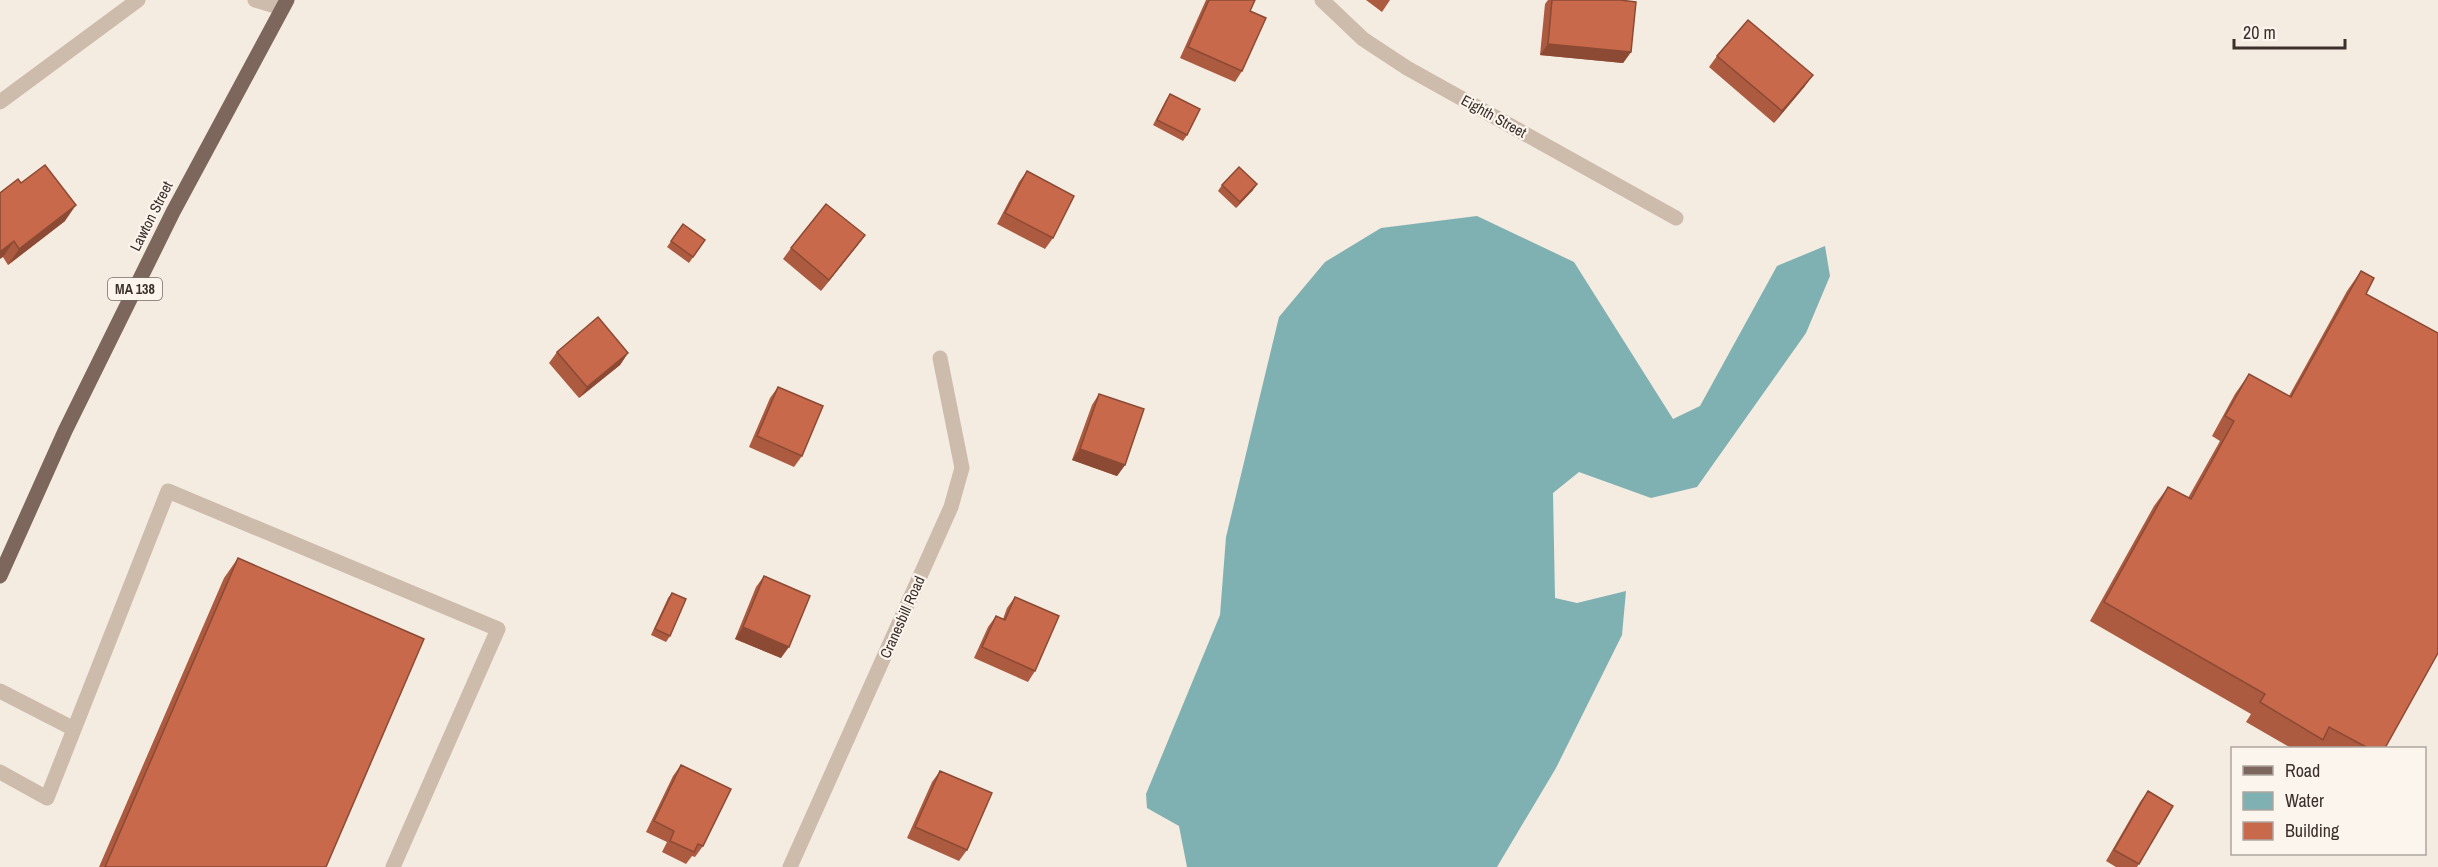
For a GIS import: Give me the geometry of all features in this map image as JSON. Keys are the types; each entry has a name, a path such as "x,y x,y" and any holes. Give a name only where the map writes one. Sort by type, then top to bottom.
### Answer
{"main road":[{"name":"Lawton Street","path":"0,576 65,431 167,223 284,4"}],"street":[{"path":"2,98 138,0"},
{"path":"255,0 284,4"},
{"name":"Eighth Street","path":"1322,0 1363,39 1407,68 1676,218"},
{"name":"Cranesbill Road","path":"790,867 951,507 962,468 940,358"},
{"path":"0,772 46,798 168,491 498,629 393,867"},
{"path":"0,692 74,729"}],"water":[{"path":"1477,216 1574,262 1673,419 1700,406 1777,266 1825,246 1830,276 1806,333 1697,487 1651,498 1579,472 1553,493 1555,598 1577,603 1626,591 1622,635 1556,768 1497,867 1187,867 1179,826 1147,808 1146,794 1220,615 1226,537 1279,317 1325,262 1381,228"}],"building":[{"path":"1209,0 1255,0 1250,11 1266,18 1242,71 1188,47"},
{"path":"1552,0 1636,2 1631,52 1548,44"},
{"path":"1748,20 1813,75 1782,111 1717,56"},
{"path":"1170,94 1200,109 1187,135 1157,120"},
{"path":"45,165 76,205 19,249 14,241 0,252 0,193 18,179 21,183"},
{"path":"1239,167 1257,184 1240,202 1222,185"},
{"path":"1027,171 1074,196 1053,238 1005,213"},
{"path":"826,204 865,235 829,280 791,248"},
{"path":"683,224 705,240 693,257 671,241"},
{"path":"2361,271 2374,278 2366,294 2438,333 2438,653 2386,747 2366,747 2329,727 2323,740 2260,702 2265,694 2104,602 2168,487 2191,499 2234,421 2225,416 2249,374 2291,397"},
{"path":"598,317 628,353 587,387 557,352"},
{"path":"778,387 823,406 802,456 757,436"},
{"path":"1099,394 1144,409 1125,465 1080,449"},
{"path":"238,558 424,639 326,867 105,867"},
{"path":"764,576 810,596 789,647 743,627"},
{"path":"672,593 686,599 670,636 655,629"},
{"path":"1015,597 1059,616 1035,671 982,647 996,616 1005,620"},
{"path":"681,765 731,789 703,846 698,844 694,852 670,841 674,831 654,821"},
{"path":"940,771 992,793 967,850 915,827"},
{"path":"2148,791 2173,806 2139,864 2114,850"}]}
